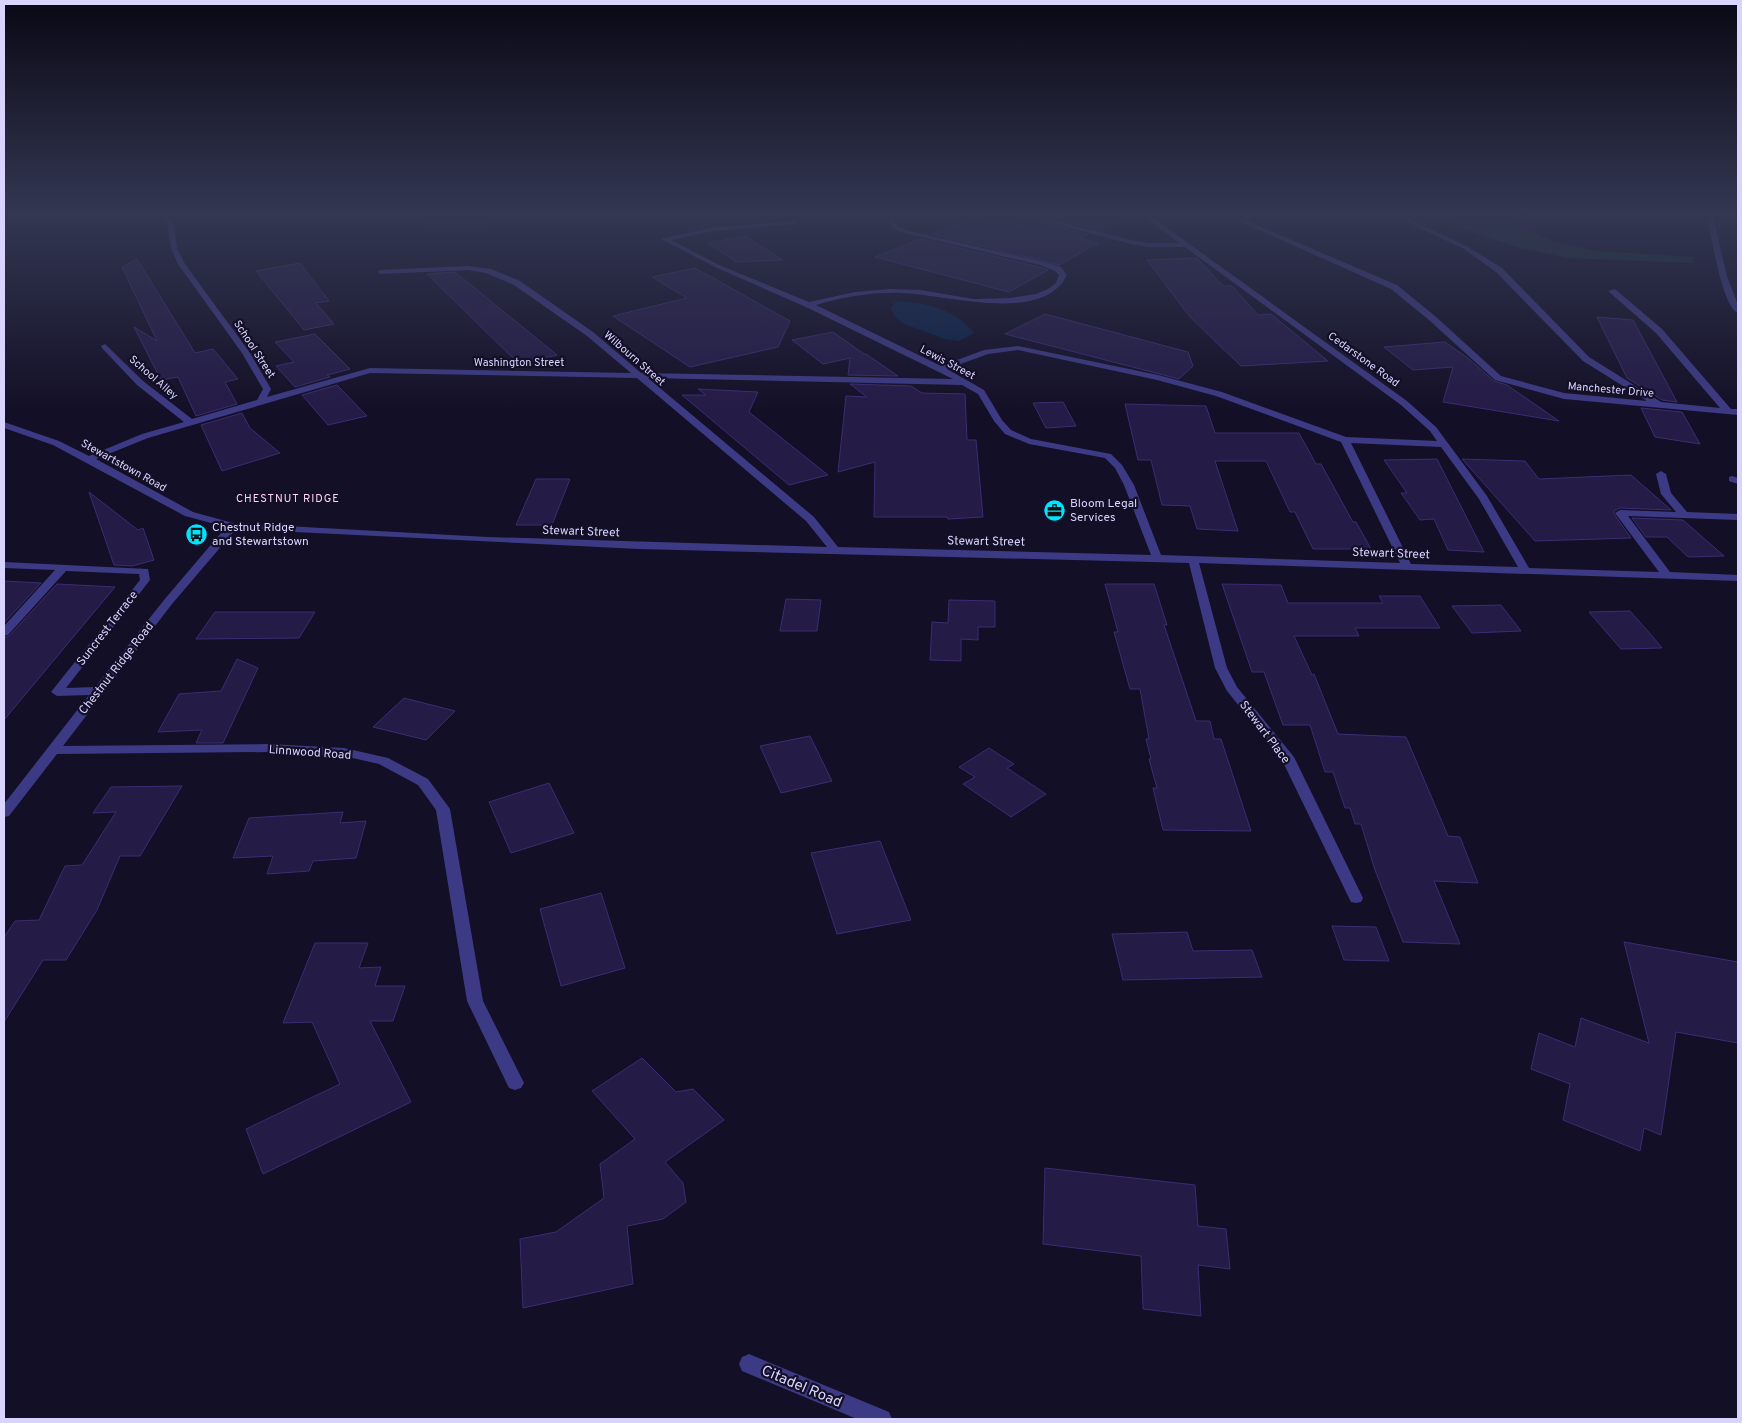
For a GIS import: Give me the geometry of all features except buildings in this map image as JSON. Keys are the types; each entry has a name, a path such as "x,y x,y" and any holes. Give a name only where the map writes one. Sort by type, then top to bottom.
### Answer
{"street":[{"name":"School Street","path":"192,278 246,353 267,389 261,402"},
{"name":"Wilbourn Street","path":"505,278 517,283 590,334 810,519 835,550"},
{"name":"Lewis Street","path":"746,278 808,305 940,369 981,392 998,421 1008,432 1029,441 1108,456 1119,466 1129,485 1157,558"},
{"path":"808,305 853,293 904,291 994,302 1039,295 1055,288 1062,278"},
{"name":"Cedarstone Road","path":"1234,278 1404,403 1433,429 1484,498 1525,570"},
{"name":"Manchester Drive","path":"1374,278 1394,287 1432,318 1498,378 1564,396 1738,412"},
{"name":"Manchester Drive","path":"1507,278 1586,359 1661,405"},
{"path":"1728,278 1738,311"},
{"path":"1612,291 1659,332 1728,411"},
{"name":"School Alley","path":"105,346 140,383 191,423"},
{"path":"940,369 987,352 1018,348 1158,378 1219,394 1346,440 1444,444"},
{"name":"Washington Street","path":"89,459 145,436 370,370 963,382"},
{"name":"Stewartstown Road","path":"4,425 56,443 189,514 233,526"},
{"path":"1346,440 1407,566"},
{"path":"1661,474 1666,494 1683,514"},
{"path":"1667,576 1620,512 1738,517"},
{"name":"Stewart Street","path":"233,526 486,540 1193,559 1738,578"},
{"name":"Chestnut Ridge Road","path":"4,813 168,602 233,526"},
{"name":"Stewart Place","path":"1193,559 1221,668 1231,688 1287,757 1356,898"},
{"name":"Suncrest Terrace","path":"4,565 144,572 144,580 57,692 98,691"},
{"path":"4,633 64,568"},
{"name":"Linnwood Road","path":"52,750 269,748 344,752 383,761 422,782 443,809 475,1001 514,1083"},
{"name":"Citadel Road","path":"749,1364 882,1419"}],"water":[{"path":"896,301 929,305 949,312 974,333 959,341 945,339 904,324 895,317 891,309"}],"place":[{"name":"Bloom Legal Services","path":"1054,510"},
{"name":"Chestnut Ridge and Stewartstown","path":"196,534"}],"district":[{"name":"CHESTNUT RIDGE","path":"288,498"}]}
